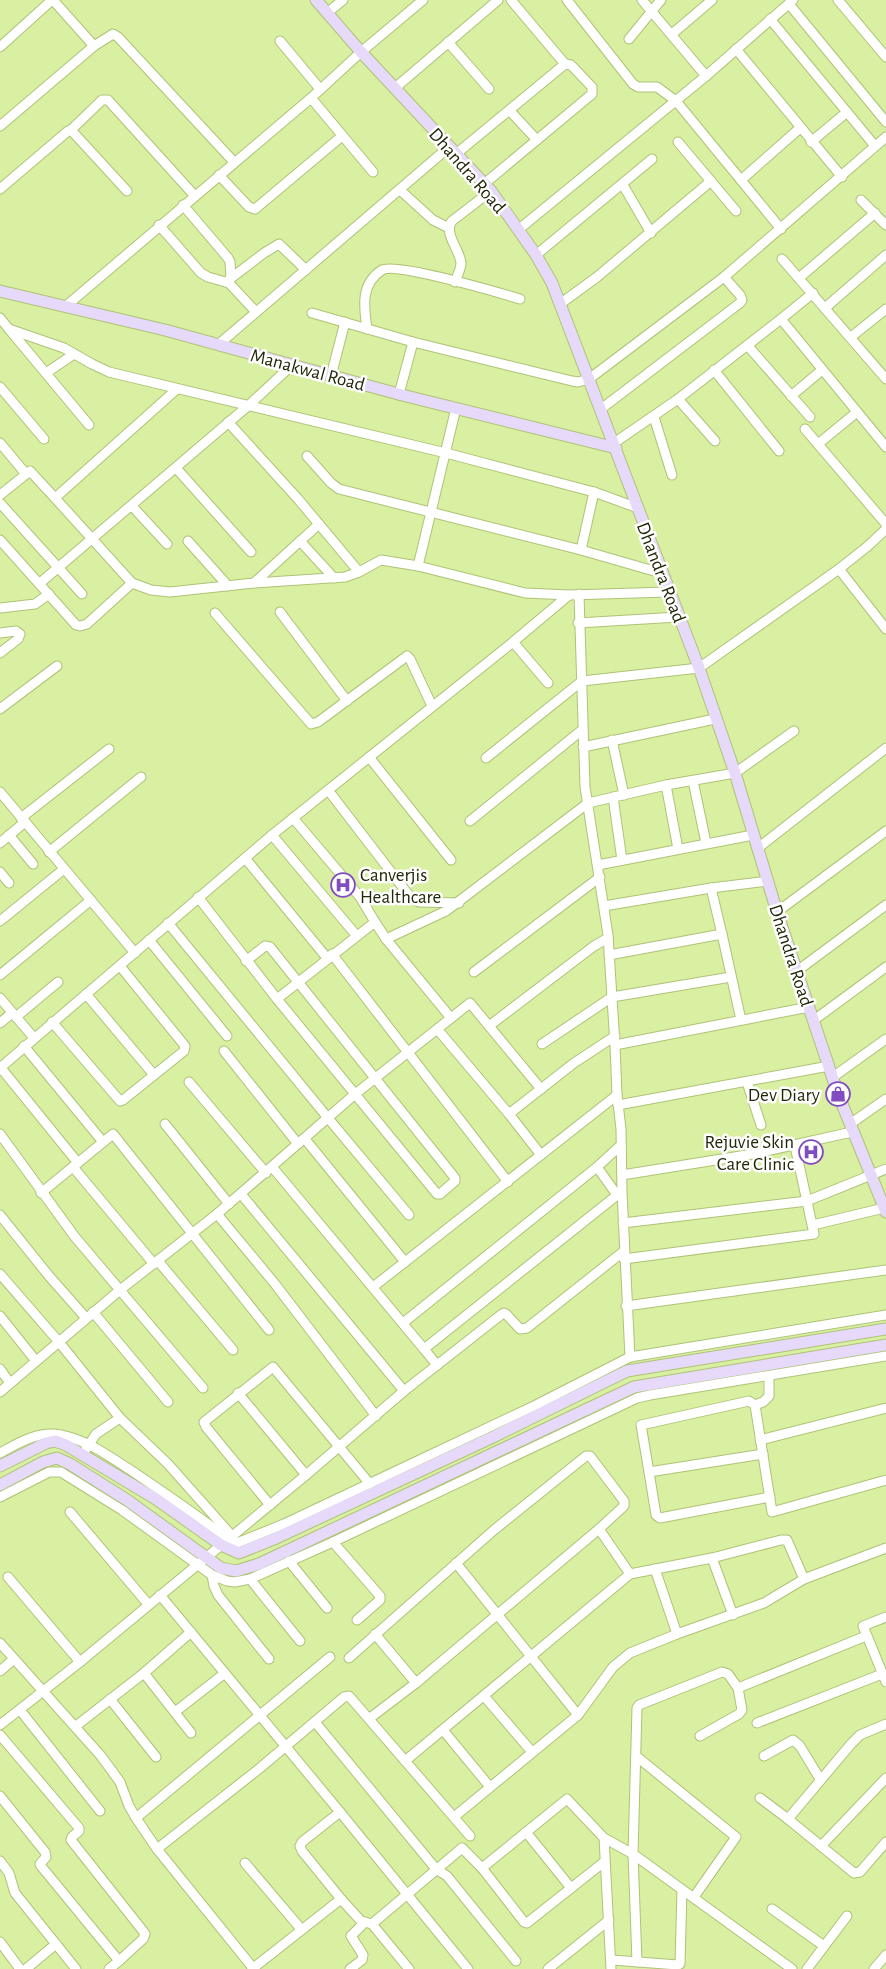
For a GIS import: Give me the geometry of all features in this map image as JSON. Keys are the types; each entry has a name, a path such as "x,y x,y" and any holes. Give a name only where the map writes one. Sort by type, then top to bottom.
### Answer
{"street":[{"path":"0,47 52,0 94,46"},
{"name":"Dhandra Road","path":"316,0 361,52 487,188 536,255 552,283 615,446 668,592 699,668 735,773 777,912 831,1072 851,1128 885,1210"},
{"path":"327,14 343,0"},
{"path":"66,306 423,0"},
{"path":"395,88 498,0"},
{"path":"455,282 461,262 449,228 452,221 537,140 592,92 592,87 571,65 565,64 511,0"},
{"path":"567,0 633,84 638,87 657,87 676,101 781,229"},
{"path":"642,0 706,76"},
{"path":"629,40 661,0"},
{"path":"672,34 712,0"},
{"path":"838,0 886,57"},
{"path":"518,230 706,76 791,2 886,122"},
{"path":"770,19 875,146"},
{"path":"0,126 110,34 118,37 234,162"},
{"path":"280,41 320,89"},
{"path":"448,42 490,89"},
{"path":"736,49 811,142 842,176"},
{"path":"219,344 400,190 510,111 565,64"},
{"path":"310,98 373,172"},
{"path":"0,189 68,131 72,130 102,100 108,100 194,195"},
{"path":"510,111 537,140"},
{"path":"811,142 848,112"},
{"path":"741,180 800,128"},
{"path":"72,130 127,191"},
{"path":"219,175 249,207 255,209 342,136"},
{"path":"312,312 413,342 578,382 589,379 724,276 886,138"},
{"path":"678,142 736,211"},
{"path":"536,255 623,185 652,159"},
{"path":"560,304 598,277 710,181"},
{"path":"623,185 651,232"},
{"path":"400,190 433,220 449,228"},
{"path":"861,200 886,225"},
{"path":"183,205 228,258 230,262 228,280"},
{"path":"799,278 875,213"},
{"path":"159,225 201,273 208,277 228,280 256,312"},
{"path":"228,280 279,244 306,270"},
{"path":"825,308 886,255"},
{"path":"782,259 886,379"},
{"path":"367,328 363,302 364,294 382,270 393,268 520,299"},
{"path":"601,409 740,303 742,300 740,295 724,276"},
{"name":"Manakwal Road","path":"0,291 219,344 399,394 615,446"},
{"path":"615,446 748,346 812,294"},
{"path":"851,337 886,309"},
{"path":"0,318 90,425"},
{"path":"780,320 886,447"},
{"path":"331,376 345,322"},
{"path":"9,329 64,348 109,372 249,405 594,492 638,508"},
{"path":"399,394 413,342"},
{"path":"748,346 810,417"},
{"path":"46,373 74,354"},
{"path":"40,583 249,405 292,365"},
{"path":"714,370 779,451"},
{"path":"791,396 822,370"},
{"path":"0,387 44,439"},
{"path":"54,498 177,389"},
{"path":"678,399 715,441"},
{"path":"418,566 456,408"},
{"path":"818,444 857,412"},
{"path":"654,417 672,475"},
{"path":"228,422 359,572"},
{"path":"805,429 886,524"},
{"path":"0,443 26,474"},
{"path":"307,456 331,483 340,489 581,550 661,573"},
{"path":"176,468 251,552"},
{"path":"0,495 30,471 32,472 132,583 151,590 170,592 254,583 345,577 359,572 380,560 418,566 525,593 569,595 668,592"},
{"path":"581,550 594,492"},
{"path":"0,504 82,594"},
{"path":"132,506 167,544"},
{"path":"254,583 319,524"},
{"path":"486,758 582,681 699,668 884,536"},
{"path":"0,540 76,624 80,626 87,624 132,583"},
{"path":"188,541 228,586"},
{"path":"300,542 334,578"},
{"path":"839,569 886,629"},
{"path":"0,608 35,604 49,594"},
{"path":"579,594 578,623 582,681 583,747 588,803 608,938 621,1146 622,1175 619,1194 623,1223 630,1357"},
{"path":"233,1350 156,1263 75,1165 0,1068 272,835 569,595"},
{"path":"280,612 347,700"},
{"path":"216,613 311,724 318,722 407,656 432,706"},
{"path":"578,623 678,617"},
{"path":"0,634 16,631 20,634 18,639 0,653"},
{"path":"513,642 548,683"},
{"path":"0,709 57,666"},
{"path":"583,747 715,719"},
{"path":"470,821 582,730"},
{"path":"386,939 459,903 588,803 666,785 735,773 794,731"},
{"path":"612,740 624,795"},
{"path":"758,848 886,748"},
{"path":"0,843 23,820 109,749"},
{"path":"369,757 451,860"},
{"path":"49,852 141,777"},
{"path":"693,781 706,843"},
{"path":"666,785 678,849"},
{"path":"328,790 415,902 459,903"},
{"path":"1,795 135,953"},
{"path":"614,797 622,860"},
{"path":"293,818 360,897 386,939 451,1018"},
{"path":"777,912 886,831"},
{"path":"10,835 33,864"},
{"path":"272,835 356,936"},
{"path":"598,865 753,835"},
{"path":"246,858 410,1052 508,1182"},
{"path":"0,921 64,869"},
{"path":"0,872 9,883"},
{"path":"474,972 600,876"},
{"path":"604,906 711,888 768,881"},
{"path":"711,888 741,1020"},
{"path":"198,897 246,961 437,1194 440,1194 455,1181 455,1178 268,946 265,946 246,961"},
{"path":"0,975 91,900"},
{"path":"798,971 886,905"},
{"path":"277,999 375,922"},
{"path":"168,924 409,1214"},
{"path":"609,954 722,934"},
{"path":"489,1026 594,946 608,938"},
{"path":"150,940 227,1036"},
{"path":"52,1022 116,1099 120,1101 184,1051 185,1046 120,966"},
{"path":"814,1020 886,967"},
{"path":"542,1044 612,998 731,977"},
{"path":"0,1023 14,1015 58,982"},
{"path":"86,994 154,1075"},
{"path":"0,998 34,1038"},
{"path":"0,1392 120,1290 229,1204 354,1095 470,1003 541,1089"},
{"path":"509,1114 541,1089 615,1040 810,1007"},
{"path":"438,1030 541,1155"},
{"path":"618,1105 747,1082 831,1072 886,1039"},
{"path":"24,1046 103,1142"},
{"path":"224,1051 405,1262"},
{"path":"189,1082 373,1288 437,1365"},
{"path":"747,1082 761,1125"},
{"path":"373,1288 617,1095"},
{"path":"622,1175 795,1146 851,1128 886,1098"},
{"path":"165,1124 229,1204"},
{"path":"0,1134 41,1193 75,1237 203,1388"},
{"path":"41,1193 113,1134 115,1135 269,1330"},
{"path":"403,1323 621,1146"},
{"path":"0,1725 228,1540 404,1391 504,1312 520,1329 527,1328 624,1255 812,1236 815,1232 795,1146"},
{"path":"597,1167 619,1194"},
{"path":"623,1223 807,1201 886,1169"},
{"path":"240,1194 404,1391"},
{"path":"424,1349 619,1194"},
{"path":"813,1225 885,1210"},
{"path":"217,1214 275,1284 376,1416"},
{"path":"0,1216 49,1276 90,1315 168,1402"},
{"path":"626,1306 886,1270"},
{"path":"0,1274 59,1342 120,1418 168,1464 239,1553 502,1432 627,1371 886,1329"},
{"path":"0,1453 20,1442 40,1435 61,1434 156,1499 236,1543 370,1484 536,1405 630,1357 886,1315"},
{"path":"0,1316 36,1361"},
{"path":"0,1497 49,1472 61,1472 202,1561 226,1570 236,1571 246,1569 634,1387 886,1344"},
{"path":"212,1575 235,1582 250,1579 333,1542 625,1403 650,1395 886,1356"},
{"path":"270,1505 204,1425 205,1420 273,1367 370,1484"},
{"path":"0,1369 10,1383"},
{"path":"754,1405 764,1402 768,1396 769,1376"},
{"path":"238,1393 306,1475"},
{"path":"770,1497 660,1518 656,1514 641,1425 749,1401 754,1405 770,1497 771,1510 774,1512 886,1480"},
{"path":"760,1440 886,1408"},
{"path":"86,1450 96,1434 120,1418"},
{"path":"0,1466 46,1443 56,1441 86,1450"},
{"path":"649,1472 763,1454"},
{"path":"349,1658 456,1563 587,1456 590,1456 624,1503 599,1529 498,1616 370,1718"},
{"path":"0,1485 43,1462 57,1458 70,1464 126,1500 202,1561 212,1575 218,1595 269,1659"},
{"path":"70,1512 148,1604"},
{"path":"599,1529 630,1574"},
{"path":"405,1761 630,1574 712,1558 787,1540 804,1580"},
{"path":"333,1542 380,1596 380,1600 357,1620"},
{"path":"454,1816 578,1715 606,1675 630,1653 677,1634 733,1615 777,1596 804,1580 886,1548"},
{"path":"712,1558 733,1615"},
{"path":"290,1561 327,1608"},
{"path":"456,1563 578,1715"},
{"path":"655,1569 677,1634"},
{"path":"8,1577 80,1662"},
{"path":"250,1579 300,1641"},
{"path":"160,1595 468,1969"},
{"path":"757,1723 884,1678 863,1630 865,1624 886,1616"},
{"path":"76,1726 191,1632"},
{"path":"375,1634 416,1683"},
{"path":"738,1688 866,1636"},
{"path":"0,1643 76,1726 113,1772 136,1818 157,1850 252,1969 341,1899"},
{"path":"876,1658 886,1654"},
{"path":"136,1818 330,1657"},
{"path":"0,1671 14,1659"},
{"path":"144,1672 191,1733"},
{"path":"637,1962 633,1854 636,1712 639,1705 722,1672 728,1674 738,1688 742,1710 739,1714 700,1736"},
{"path":"175,1712 225,1673"},
{"path":"157,1850 344,1698 349,1696 370,1718 470,1836"},
{"path":"484,1696 532,1752"},
{"path":"110,1699 156,1757"},
{"path":"20,1710 100,1811"},
{"path":"315,1722 436,1869 447,1876 516,1961"},
{"path":"788,1819 820,1779 860,1735 886,1724"},
{"path":"443,1730 490,1787"},
{"path":"0,1735 79,1828 71,1840 145,1934 143,1939 109,1969"},
{"path":"764,1756 793,1740 800,1746 820,1779"},
{"path":"636,1756 736,1837 694,1898"},
{"path":"822,1846 886,1778"},
{"path":"0,1796 45,1852 46,1857 40,1864 41,1866 119,1961"},
{"path":"760,1798 854,1873 857,1874 886,1842"},
{"path":"482,1868 567,1799 604,1838 633,1854 792,1969"},
{"path":"340,1812 302,1842 300,1846 302,1851 341,1899 368,1923 409,1969"},
{"path":"526,1832 571,1888"},
{"path":"604,1838 611,1964 637,1962 681,1966 682,1890"},
{"path":"350,1969 362,1960 363,1955 351,1936 407,1894 462,1848 482,1868 524,1922 527,1923 604,1862"},
{"path":"0,1861 9,1873 15,1893 76,1969"},
{"path":"245,1863 301,1929"},
{"path":"772,1909 824,1946"},
{"path":"806,1969 847,1916"},
{"path":"548,1969 608,1920"},
{"path":"0,1942 20,1969"},
{"path":"26,1969 56,1944"},
{"path":"874,1969 886,1955"}],"place":[{"name":"Canverjis Healthcare","path":"343,885"},
{"name":"Dev Diary","path":"838,1094"},
{"name":"Rejuvie Skin Care Clinic","path":"811,1152"}]}
